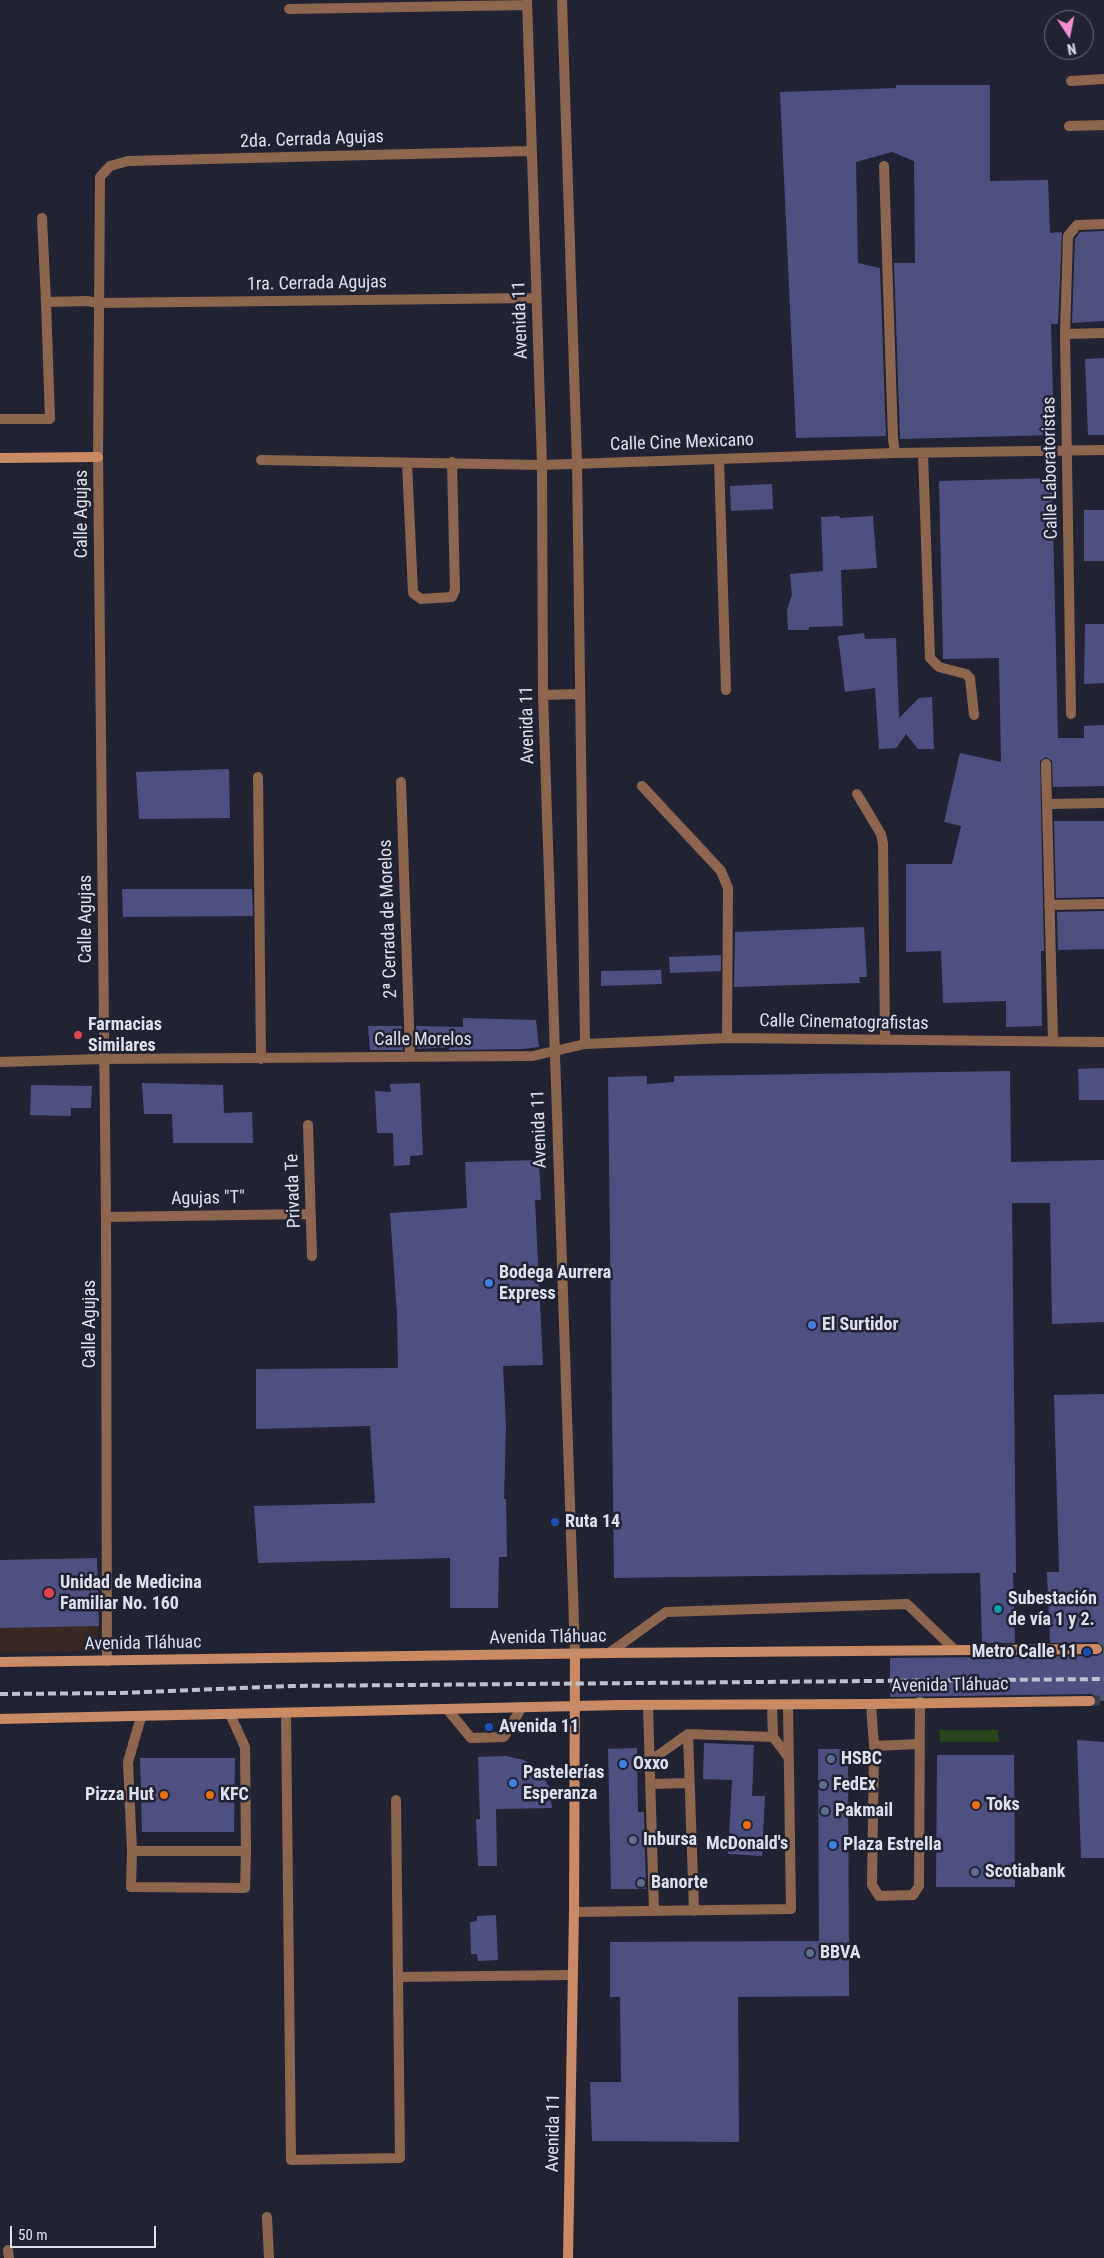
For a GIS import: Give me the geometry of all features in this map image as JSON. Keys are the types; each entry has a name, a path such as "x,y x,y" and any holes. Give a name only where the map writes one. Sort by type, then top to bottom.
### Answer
{"main road":[{"path":"0,458 98,456"},
{"name":"Avenida Tláhuac","path":"0,1662 609,1653 1097,1649"},
{"name":"Avenida 11","path":"568,2258 574,1912 574,1654"},
{"name":"Avenida Tláhuac","path":"0,1719 574,1706 1090,1701"}],"street":[{"path":"562,0 577,462 585,1044"},
{"path":"289,9 527,3"},
{"name":"Avenida 11","path":"527,3 530,151 542,465 543,696 574,1654"},
{"path":"1071,81 1104,79"},
{"path":"1070,126 1104,125"},
{"name":"2da. Cerrada Agujas","path":"100,176 110,166 128,162 530,151"},
{"path":"884,166 892,429 895,454"},
{"name":"Calle Agujas","path":"100,176 98,456 106,1217 107,1661"},
{"path":"1,419 50,419 42,218"},
{"name":"Calle Laboratoristas","path":"1070,714 1065,334 1068,236 1077,225 1104,224"},
{"name":"1ra. Cerrada Agujas","path":"46,302 536,298"},
{"path":"1065,334 1104,333"},
{"name":"Calle Cine Mexicano","path":"261,460 542,465 577,462 720,458 1104,450"},
{"path":"923,453 930,658 939,667 966,674 970,678 974,716"},
{"path":"720,458 726,690"},
{"path":"407,463 413,593 421,599 452,597 454,590 452,462"},
{"path":"543,696 579,694"},
{"path":"1046,764 1053,1041"},
{"path":"258,777 261,1058"},
{"name":"2ª Cerrada de Morelos","path":"401,782 410,1055"},
{"path":"642,786 720,871 728,888 727,1038"},
{"path":"857,794 881,834 883,844 885,1040"},
{"path":"1048,804 1104,803"},
{"path":"1049,905 1104,904"},
{"name":"Calle Cinematografistas","path":"585,1044 727,1038 1104,1042"},
{"name":"Calle Morelos","path":"0,1062 410,1055 533,1056 585,1044"},
{"name":"Privada Te","path":"308,1124 312,1256"},
{"name":"Agujas \"T\"","path":"106,1217 311,1214"},
{"path":"609,1653 666,1612 908,1604 955,1650"},
{"path":"871,1704 874,1746 872,1885 879,1896 913,1896 919,1886 920,1702"},
{"path":"648,1705 654,1911"},
{"path":"772,1705 773,1737 790,1758"},
{"path":"574,1912 791,1909 788,1705"},
{"path":"447,1709 471,1738 504,1737 522,1707"},
{"path":"286,1713 291,2160 400,2158 396,1800"},
{"path":"141,1717 128,1762 132,1851 131,1887 245,1888 245,1747 230,1714"},
{"path":"650,1761 688,1734 773,1737"},
{"path":"688,1734 694,1911"},
{"path":"874,1746 919,1744"},
{"path":"651,1784 689,1784"},
{"path":"132,1851 246,1851"},
{"path":"398,1977 572,1976"},
{"path":"267,2217 269,2258"}],"shaded area":[{"name":"Unidad de Medicina Familiar No. 160","path":"97,1558 98,1651 0,1653 0,1560"}],"green space":[{"path":"939,1730 998,1730 999,1742 940,1742"}],"building":[{"path":"896,85 990,85 990,181 1048,180 1050,233 1062,232 1058,324 1051,324 1054,435 900,439 894,263 915,263 914,161 892,152 856,162 858,263 880,268 886,436 796,438 780,92 896,88"},
{"path":"1104,231 1104,321 1072,323 1075,239 1080,232"},
{"path":"1104,358 1104,435 1088,435 1085,359"},
{"path":"1052,478 1058,738 1084,738 1084,726 1104,725 1104,786 1053,787 1052,761 1046,757 1040,761 1044,951 1041,951 1042,1026 1006,1027 1006,1001 943,1003 941,951 906,952 906,864 952,864 961,826 944,822 960,753 1001,762 999,658 943,659 939,481"},
{"path":"772,484 773,509 731,511 730,486"},
{"path":"1084,510 1104,510 1104,561 1084,561"},
{"path":"839,516 840,518 873,516 877,568 841,570 843,626 809,627 809,630 788,630 787,609 792,595 790,574 823,571 821,517"},
{"path":"1085,624 1104,624 1104,683 1084,684"},
{"path":"864,633 865,639 896,638 899,718 919,698 932,697 934,749 918,749 906,734 896,748 879,749 875,688 845,692 838,636"},
{"path":"229,769 230,818 139,819 136,772"},
{"path":"1054,821 1104,821 1104,897 1056,898"},
{"path":"122,889 252,889 253,916 123,917"},
{"path":"1104,911 1104,949 1058,950 1057,912"},
{"path":"864,927 867,977 859,977 860,983 734,987 735,932"},
{"path":"721,955 721,971 670,973 669,957"},
{"path":"661,970 662,984 601,986 601,971"},
{"path":"463,1018 536,1020 539,1047 522,1049 449,1050 450,1047 417,1049 416,1026 463,1027"},
{"path":"368,1026 402,1026 403,1050 370,1050"},
{"path":"1104,1068 1104,1100 1079,1100 1078,1069"},
{"name":"El Surtidor","path":"1010,1071 1011,1162 1104,1160 1104,1322 1052,1324 1050,1203 1012,1203 1016,1573 1013,1573 1015,1643 982,1643 980,1573 614,1578 608,1077 647,1076 647,1084 674,1082 674,1076"},
{"path":"142,1083 223,1085 224,1113 252,1112 253,1143 173,1143 172,1114 144,1114"},
{"path":"420,1083 423,1155 410,1156 410,1165 394,1166 393,1133 377,1133 375,1091 391,1092 390,1084"},
{"path":"31,1085 92,1086 91,1108 71,1108 71,1116 30,1115"},
{"path":"539,1160 541,1200 535,1200 543,1365 503,1366 506,1426 504,1499 506,1499 507,1557 499,1557 498,1608 450,1608 450,1558 258,1563 254,1506 375,1503 370,1426 256,1429 256,1369 398,1368 397,1314 390,1213 467,1208 465,1162"},
{"path":"1104,1394 1104,1701 1097,1701 1094,1695 1090,1694 890,1697 890,1658 1097,1656 1103,1653 1103,1646 1097,1642 1050,1643 1047,1572 1059,1572 1054,1395"},
{"name":"Unidad de Medicina Familiar No. 160","path":"97,1558 99,1626 0,1628 0,1560"},
{"path":"1077,1740 1104,1742 1104,1858 1081,1858"},
{"name":"McDonald's","path":"704,1743 754,1745 752,1796 765,1796 762,1856 728,1854 732,1780 703,1779"},
{"path":"637,1748 638,1812 644,1812 646,1889 611,1889 608,1749"},
{"path":"818,1749 848,1749 849,1996 738,1997 739,2142 592,2141 590,2082 621,2082 620,1997 610,1997 610,1942 819,1941"},
{"name":"Toks","path":"937,1755 1014,1755 1015,1887 936,1887"},
{"name":"Pastelerías Esperanza","path":"506,1756 524,1760 539,1770 549,1787 552,1808 496,1809 497,1866 478,1866 476,1819 480,1819 478,1757"},
{"path":"140,1758 235,1758 234,1832 142,1832"},
{"path":"496,1915 498,1960 478,1961 477,1954 471,1954 470,1922 477,1921 477,1916"}],"tunnel":[{"path":"1090,1701 1104,1700"}],"railway":[{"path":"0,1694 120,1693 291,1686 1104,1679"}],"place":[{"name":"Farmacias Similares","path":"78,1035"},
{"name":"Bodega Aurrera Express","path":"489,1283"},
{"name":"El Surtidor","path":"812,1325"},
{"name":"Ruta 14","path":"555,1522"},
{"name":"Unidad de Medicina Familiar No. 160","path":"49,1593"},
{"name":"Subestación de vía 1 y 2.","path":"998,1609"},
{"name":"Metro Calle 11","path":"1087,1652"},
{"name":"Avenida 11","path":"489,1727"},
{"name":"HSBC","path":"831,1759"},
{"name":"Oxxo","path":"623,1764"},
{"name":"Pastelerías Esperanza","path":"513,1783"},
{"name":"FedEx","path":"823,1785"},
{"name":"Pizza Hut","path":"164,1795"},
{"name":"KFC","path":"210,1795"},
{"name":"Toks","path":"976,1805"},
{"name":"Pakmail","path":"825,1811"},
{"name":"McDonald's","path":"747,1825"},
{"name":"Inbursa","path":"633,1840"},
{"name":"Plaza Estrella","path":"833,1845"},
{"name":"Scotiabank","path":"975,1872"},
{"name":"Banorte","path":"641,1883"},
{"name":"BBVA","path":"810,1953"}]}
